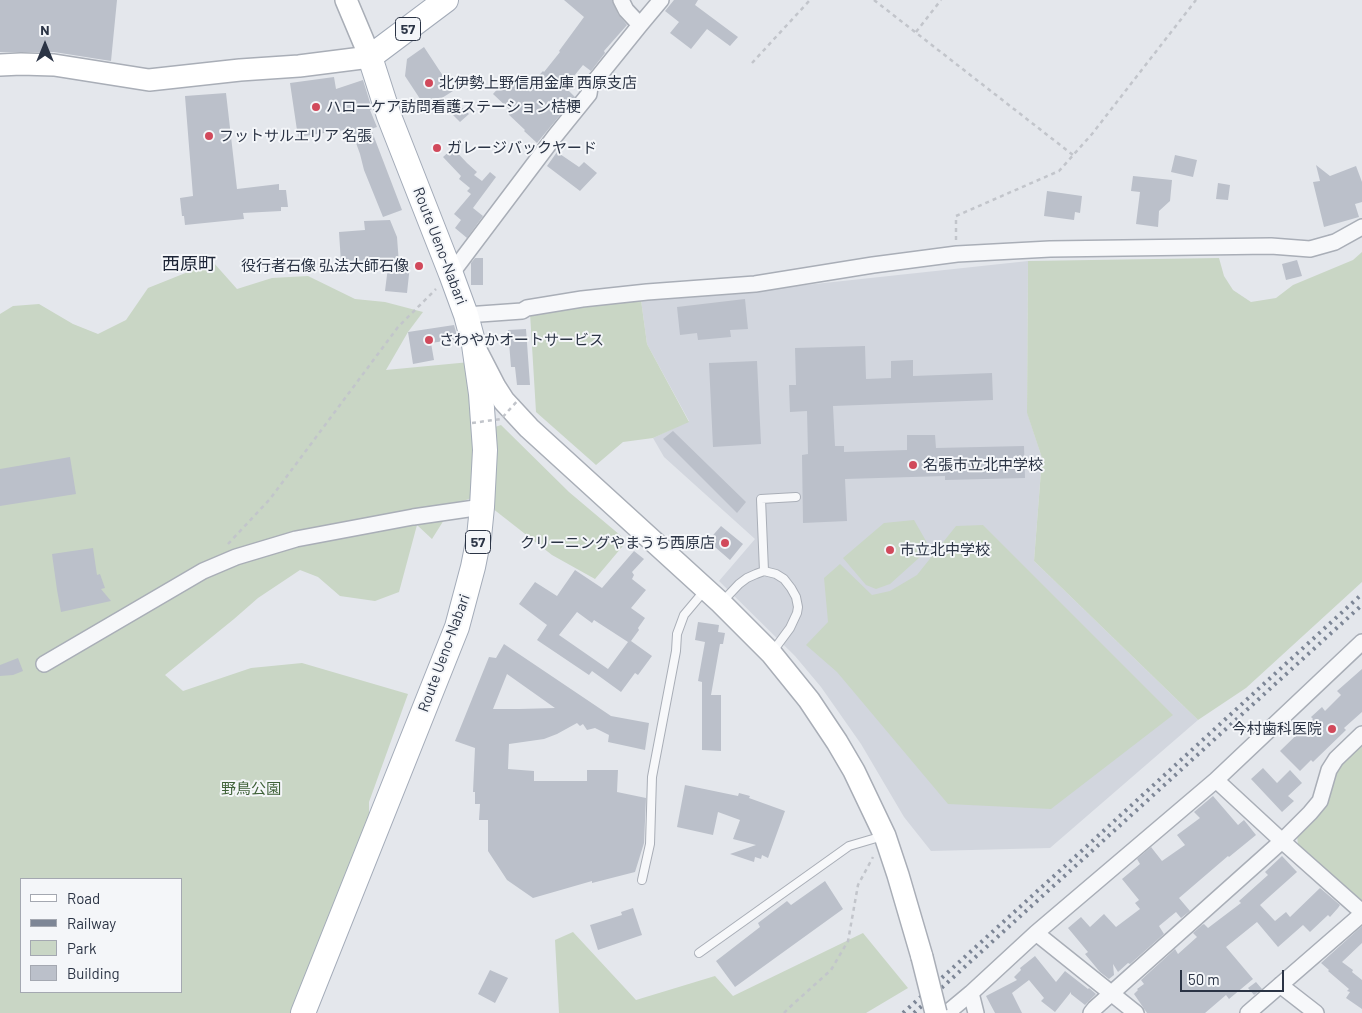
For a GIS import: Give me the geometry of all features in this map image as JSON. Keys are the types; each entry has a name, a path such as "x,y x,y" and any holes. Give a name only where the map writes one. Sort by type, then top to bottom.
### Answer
{"main road":[{"name":"57","path":"370,58 446,0"},
{"name":"Route Ueno-Nabari","path":"303,1013 457,627 473,567 482,508 485,450 484,428 474,345 451,274 389,116 370,58"}],"street":[{"path":"0,65 54,65 149,80 370,58 346,0"},
{"path":"621,0 626,10 640,25"},
{"path":"451,274 589,94 590,87 661,0"},
{"path":"466,316 522,311 527,308 582,298 755,284 957,254 1050,249 1271,246 1310,249 1335,242 1362,227"},
{"path":"474,345 504,401 547,444 771,653 809,700 854,771 885,836 922,957 936,1013"},
{"path":"44,664 203,571 236,557 296,539 413,517 482,508"},
{"path":"947,1013 1036,933 1216,780 1362,642"},
{"path":"1091,1013 1282,841 1310,813 1320,800 1329,770 1336,759 1362,734"},
{"path":"1216,780 1362,913 1248,1013"},
{"path":"1036,933 1136,1013"},
{"path":"1280,985 1316,1013"},
{"path":"971,993 976,1013"}],"lane":[{"path":"764,571 761,499 796,497"},
{"path":"642,880 650,844 652,777 676,651 677,634 684,615 713,597 740,584 747,578 764,571 776,574 791,588 798,606 795,620 771,653"},
{"path":"699,953 849,846 885,836"}],"path":[{"path":"752,63 810,0"},
{"path":"874,0 1073,155"},
{"path":"916,32 941,0"},
{"path":"957,254 956,216 1059,171 1092,134 1196,0"},
{"path":"223,550 270,499 398,327 451,274"},
{"path":"472,423 501,419 519,399"},
{"path":"784,1013 831,970 848,941 858,885 885,836"}],"shaded area":[{"name":"市立北中学校","path":"1028,261 1027,412 1042,458 1034,561 1198,720 1050,848 931,851 904,817 861,744 821,687 795,656 719,581 755,539 664,457 653,438 689,421 647,344 641,300 750,291"}],"green space":[{"path":"1362,252 1362,582 1246,688 1198,720 1034,561 1042,458 1027,413 1028,261 1219,258 1224,276 1233,290 1251,302 1276,298 1293,285 1353,260"},
{"name":"野鳥公園","path":"213,262 237,289 272,278 308,276 355,299 385,302 423,312 408,332 386,370 470,362 479,475 475,497 454,504 432,539 417,525 399,592 375,601 340,596 318,577 300,570 258,598 165,675 183,691 251,668 302,663 408,694 369,802 369,818 294,1013 0,1013 0,314 13,306 39,304 73,324 98,334 126,320 148,288"},
{"path":"641,300 647,344 689,422 653,438 623,442 596,465 536,412 530,313"},
{"path":"501,425 569,492 627,541 595,579 552,555 492,508 492,428"},
{"path":"914,520 930,548 890,584 876,589 866,585 843,558 884,523"},
{"path":"983,525 1173,715 1051,809 948,804 837,672 806,645 828,622 824,578 840,564 872,595 890,591 917,575 956,526"},
{"path":"1362,743 1362,904 1298,846 1297,835 1343,763"},
{"path":"573,932 636,1000 715,976 733,996 863,933 908,988 866,1013 559,1013 555,940"}],"building":[{"path":"0,0 117,0 111,61 54,52 0,52"},
{"path":"564,0 612,0 618,14 627,25 604,51 605,53 591,71 583,65 565,87 575,97 537,143 506,112 509,109 493,94 509,76 524,91 544,72 560,52 584,17"},
{"path":"674,0 698,0 695,5 738,37 730,46 707,29 691,49 670,33 679,22 665,11"},
{"name":"北伊勢上野信用金庫 西原支店","path":"424,47 453,91 426,108 405,76 407,59"},
{"path":"334,77 336,89 363,80 372,109 370,110 377,127 371,129 402,210 383,217 364,170 351,129 298,137 290,83"},
{"path":"226,93 237,189 279,184 279,190 286,190 288,207 281,207 281,211 243,213 244,219 185,225 180,198 193,196 185,96"},
{"path":"460,106 469,114 460,122 452,114"},
{"path":"453,148 477,172 474,175 482,181 490,172 496,177 473,208 483,216 467,238 455,228 461,220 454,214 471,194 467,191 470,188 459,179 461,176 443,157"},
{"path":"557,152 579,167 584,162 597,173 580,191 547,166"},
{"path":"1175,155 1197,160 1193,177 1171,172"},
{"path":"1316,165 1330,176 1356,166 1362,182 1362,202 1355,204 1359,217 1324,227 1313,182 1320,181"},
{"path":"1133,176 1172,180 1170,201 1159,211 1158,227 1136,224 1140,192 1131,191"},
{"path":"1218,183 1230,185 1228,200 1216,199"},
{"path":"1047,191 1082,196 1080,213 1075,212 1074,220 1044,216"},
{"path":"390,220 397,237 399,264 410,265 407,293 385,291 389,259 341,263 339,232 365,230 364,221"},
{"path":"475,258 483,258 483,285 471,285 471,263"},
{"path":"1297,260 1302,276 1286,280 1282,264"},
{"path":"745,299 748,329 730,330 731,337 698,340 697,333 680,335 677,307"},
{"name":"さわやかオートサービス","path":"454,325 458,339 431,343 434,360 413,364 408,332"},
{"path":"526,329 530,385 517,385 515,367 511,367 508,330"},
{"path":"865,346 866,379 891,378 891,361 913,360 913,376 992,373 993,400 833,406 835,446 844,446 844,452 907,450 907,435 935,435 936,448 1024,446 1025,478 945,480 945,476 845,479 847,521 803,523 802,455 808,454 807,411 790,412 789,385 796,385 795,348"},
{"path":"757,361 761,444 713,447 709,363"},
{"path":"673,431 746,502 737,513 663,439"},
{"path":"70,457 76,494 0,506 0,469"},
{"name":"クリーニングやまうち西原店","path":"721,526 743,544 730,560 708,541"},
{"path":"93,548 97,575 100,574 105,588 101,589 111,601 61,612 52,554"},
{"path":"634,551 644,559 632,572 634,575 632,579 646,590 631,608 645,618 631,641 652,656 638,675 635,673 621,692 592,671 589,675 537,640 547,625 519,604 535,582 557,596 575,570 602,588","holes":["577,612 592,623 594,620 628,642 608,669 559,635"]},
{"path":"698,622 719,625 718,632 725,633 723,644 720,644 711,695 721,695 721,751 702,750 702,682 698,681 705,642 695,640"},
{"path":"504,644 611,716 649,723 645,750 608,742 609,735 595,728 587,730 583,724 580,726 577,723 544,739 509,744 508,769 534,771 534,781 587,781 587,770 618,770 617,792 646,798 644,843 635,872 592,883 592,881 533,898 507,880 488,851 488,820 479,820 480,804 475,804 475,792 473,792 475,748 455,741 489,657 496,658","holes":["507,674 555,708 519,709 493,709"]},
{"path":"18,658 23,671 13,675 0,676 0,665"},
{"path":"1362,669 1362,712 1344,728 1346,730 1313,762 1311,760 1300,771 1280,751 1313,719 1311,717 1322,707 1325,711 1341,695 1337,691"},
{"path":"1263,768 1277,783 1290,770 1302,783 1288,796 1294,801 1282,812 1251,779"},
{"path":"685,785 738,796 739,793 785,811 768,858 762,855 761,859 755,857 754,862 730,854 756,845 733,839 740,820 718,812 713,835 677,827"},
{"path":"1213,796 1238,825 1244,820 1256,835 1179,898 1190,911 1181,918 1176,912 1159,926 1164,934 1130,964 1128,963 1118,972 1113,964 1114,975 1109,979 1100,972 1085,954 1088,952 1068,928 1081,917 1090,927 1104,914 1116,927 1140,909 1135,903 1139,900 1122,879 1140,864 1137,859 1151,847 1162,861 1185,845 1177,835 1200,818 1194,812"},
{"path":"1282,856 1297,872 1260,905 1275,921 1286,912 1290,917 1320,888 1340,905 1338,908 1330,917 1328,915 1310,932 1303,925 1278,947 1257,922 1226,947 1253,979 1229,999 1226,995 1205,1013 1147,1013 1134,994 1144,984 1141,980 1175,949 1178,954 1197,937 1193,933 1202,925 1204,924 1208,928 1241,903 1239,901 1268,875 1265,872"},
{"path":"825,881 843,909 735,987 716,961 760,927 758,923 787,901 791,905"},
{"path":"633,908 642,935 598,950 590,925 622,915 621,912"},
{"path":"1362,926 1362,943 1342,962 1362,980 1362,1009 1346,998 1350,992 1347,991 1349,989 1321,963"},
{"path":"1035,956 1056,982 1065,971 1096,994 1085,1005 1071,992 1055,1012 1041,1001 1044,998 1029,980 1012,993 1022,1013 995,1013 986,996 1017,980 1014,977 1021,970 1020,968"},
{"path":"490,970 508,978 495,1003 478,994"},
{"path":"1256,982 1262,989 1254,995 1248,988"}],"railway":[{"path":"903,1013 1362,594"},
{"path":"914,1013 1362,605"}],"place":[{"name":"北伊勢上野信用金庫 西原支店","path":"429,83"},
{"name":"ハローケア訪問看護ステーション桔梗","path":"316,107"},
{"name":"フットサルエリア 名張","path":"209,136"},
{"name":"ガレージバックヤード","path":"437,148"},
{"name":"役行者石像 弘法大師石像","path":"419,266"},
{"name":"さわやかオートサービス","path":"429,340"},
{"name":"名張市立北中学校","path":"913,465"},
{"name":"クリーニングやまうち西原店","path":"725,543"},
{"name":"市立北中学校","path":"890,550"},
{"name":"今村歯科医院","path":"1332,729"}],"district":[{"name":"西原町","path":"189,264"}]}
